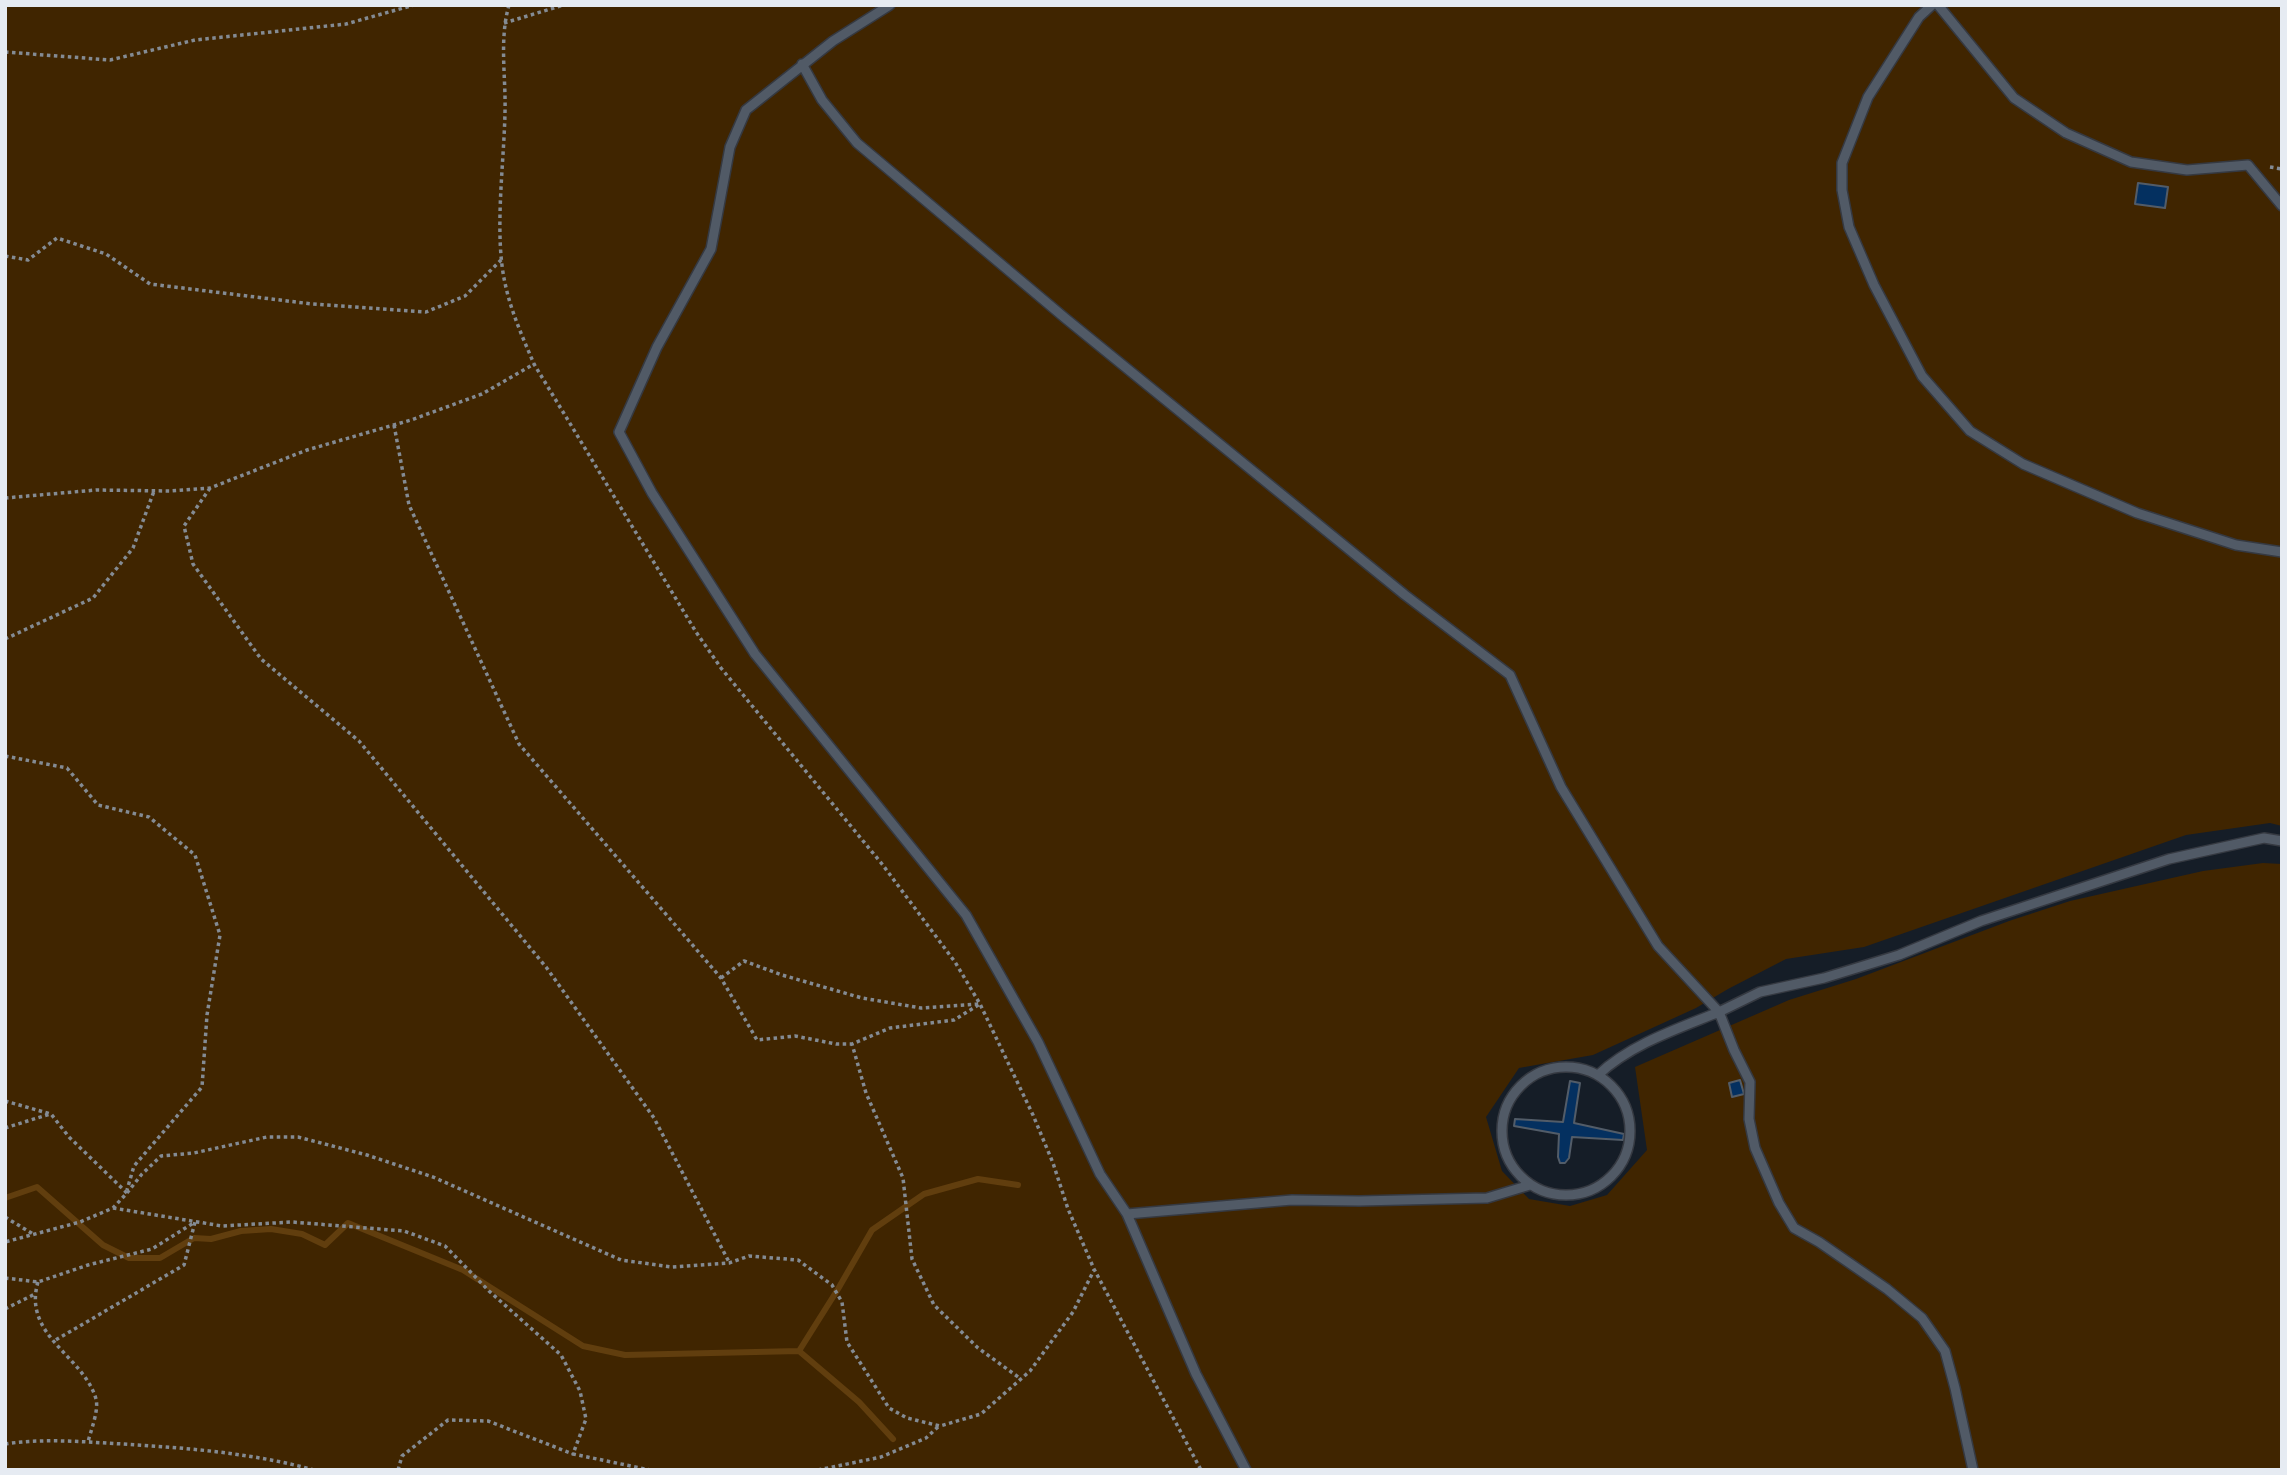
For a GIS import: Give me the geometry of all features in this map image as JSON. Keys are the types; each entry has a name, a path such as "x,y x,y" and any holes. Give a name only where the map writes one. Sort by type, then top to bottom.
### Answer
{"lane":[{"path":"890,5 833,41 746,110 730,147 712,249 657,347 619,432 652,493 755,654 966,915 1038,1042 1100,1174 1127,1214 1196,1374 1246,1470"},
{"path":"2282,206 2248,165 2187,170 2132,162 2066,133 2014,98 1935,5 1919,17 1868,97 1842,163 1842,190 1849,227 1874,285 1923,376 1969,431 2023,464 2137,513 2236,545 2282,552"},
{"path":"802,64 822,100 857,144 1065,318 1395,586 1510,675 1561,787 1651,935 1718,1012 1750,1082 1749,1119 1755,1148 1779,1203 1794,1228 1887,1289 1922,1318 1945,1351 1973,1470"},
{"path":"1598,1075 1609,1065 1650,1040 1760,992 1824,978 1899,955 1981,921 2169,859 2264,838 2282,841"},
{"path":"1555,1067 1577,1067 1598,1075 1614,1087 1625,1105 1630,1125 1629,1146 1621,1164 1608,1180 1590,1191 1570,1195 1549,1193 1530,1185 1514,1170 1504,1150 1501,1128 1506,1107 1517,1088 1534,1074 1555,1067"},
{"path":"1127,1214 1292,1200 1487,1198 1530,1185"}],"path":[{"path":"5,52 110,60 195,40 346,24 414,5"},
{"path":"509,5 504,23 502,259 504,281 515,320 534,364 721,668 882,864 955,962 979,1004 1033,1115 1094,1269 1201,1470"},
{"path":"504,23 565,5"},
{"path":"5,256 28,260 57,237 106,254 150,284 312,304 426,312 465,296 502,259"},
{"path":"5,498 96,490 210,488 307,450 394,425 482,394 534,364"},
{"path":"394,425 409,505 519,744 721,978 757,1040 795,1036 836,1044 852,1044 890,1028 954,1020 979,1004"},
{"path":"210,488 184,526 192,564 261,659 359,741 546,967 654,1118 729,1263"},
{"path":"5,639 93,598 133,548 153,491"},
{"path":"5,756 67,768 98,805 149,817 159,825 195,855 220,935 206,1015 202,1087 134,1166 127,1193"},
{"path":"721,978 744,961 862,998 921,1008 979,1004"},
{"path":"852,1044 866,1093 903,1178 912,1259 934,1305 978,1348 1021,1379"},
{"path":"5,1101 51,1114 69,1137 127,1193"},
{"path":"5,1128 51,1114"},
{"path":"5,1242 80,1222 113,1208 161,1156 194,1153 267,1137 298,1137 368,1155 433,1177 621,1260 672,1267 729,1263 749,1256 797,1260 832,1285 842,1302 847,1342 889,1408 907,1418 940,1426"},
{"path":"113,1208 222,1226 292,1222 404,1231 445,1246 489,1291 561,1355 580,1391 586,1419 573,1454"},
{"path":"5,1217 33,1234"},
{"path":"5,1278 38,1282 88,1265 152,1249 195,1222"},
{"path":"54,1341 184,1265 195,1222"},
{"path":"818,1470 881,1457 926,1438 940,1426 981,1414 1030,1371 1073,1312 1094,1269"},
{"path":"38,1282 35,1294 42,1326 87,1379 97,1402 88,1442"},
{"path":"5,1309 35,1294"},
{"path":"398,1470 402,1456 449,1420 488,1421 573,1454 650,1470"},
{"path":"5,1444 88,1442 185,1448 288,1462 314,1470"}],"shaded area":[{"path":"5,5 2282,5 2282,826 2270,823 2186,835 1864,947 1786,959 1696,1008 1593,1055 1519,1068 1486,1117 1502,1171 1529,1199 1570,1206 1607,1195 1647,1150 1635,1067 1789,1000 1856,979 2070,901 2203,871 2263,863 2282,864 2282,1470 5,1470"}],"building":[{"path":"2138,183 2168,187 2165,208 2135,204"},
{"path":"1740,1080 1744,1094 1732,1097 1729,1083"},
{"path":"1570,1081 1580,1083 1574,1123 1624,1134 1623,1140 1572,1137 1569,1158 1565,1163 1560,1163 1559,1134 1514,1126 1515,1119 1563,1122"}],"waterway":[{"path":"799,1351 872,1230 924,1194 978,1179 1018,1185"},
{"path":"5,1198 37,1187 103,1245 129,1258 160,1258 194,1238 211,1239 241,1231 271,1229 302,1234 325,1245 348,1223 463,1270 583,1346 625,1355 799,1351 859,1402 893,1439"}]}
